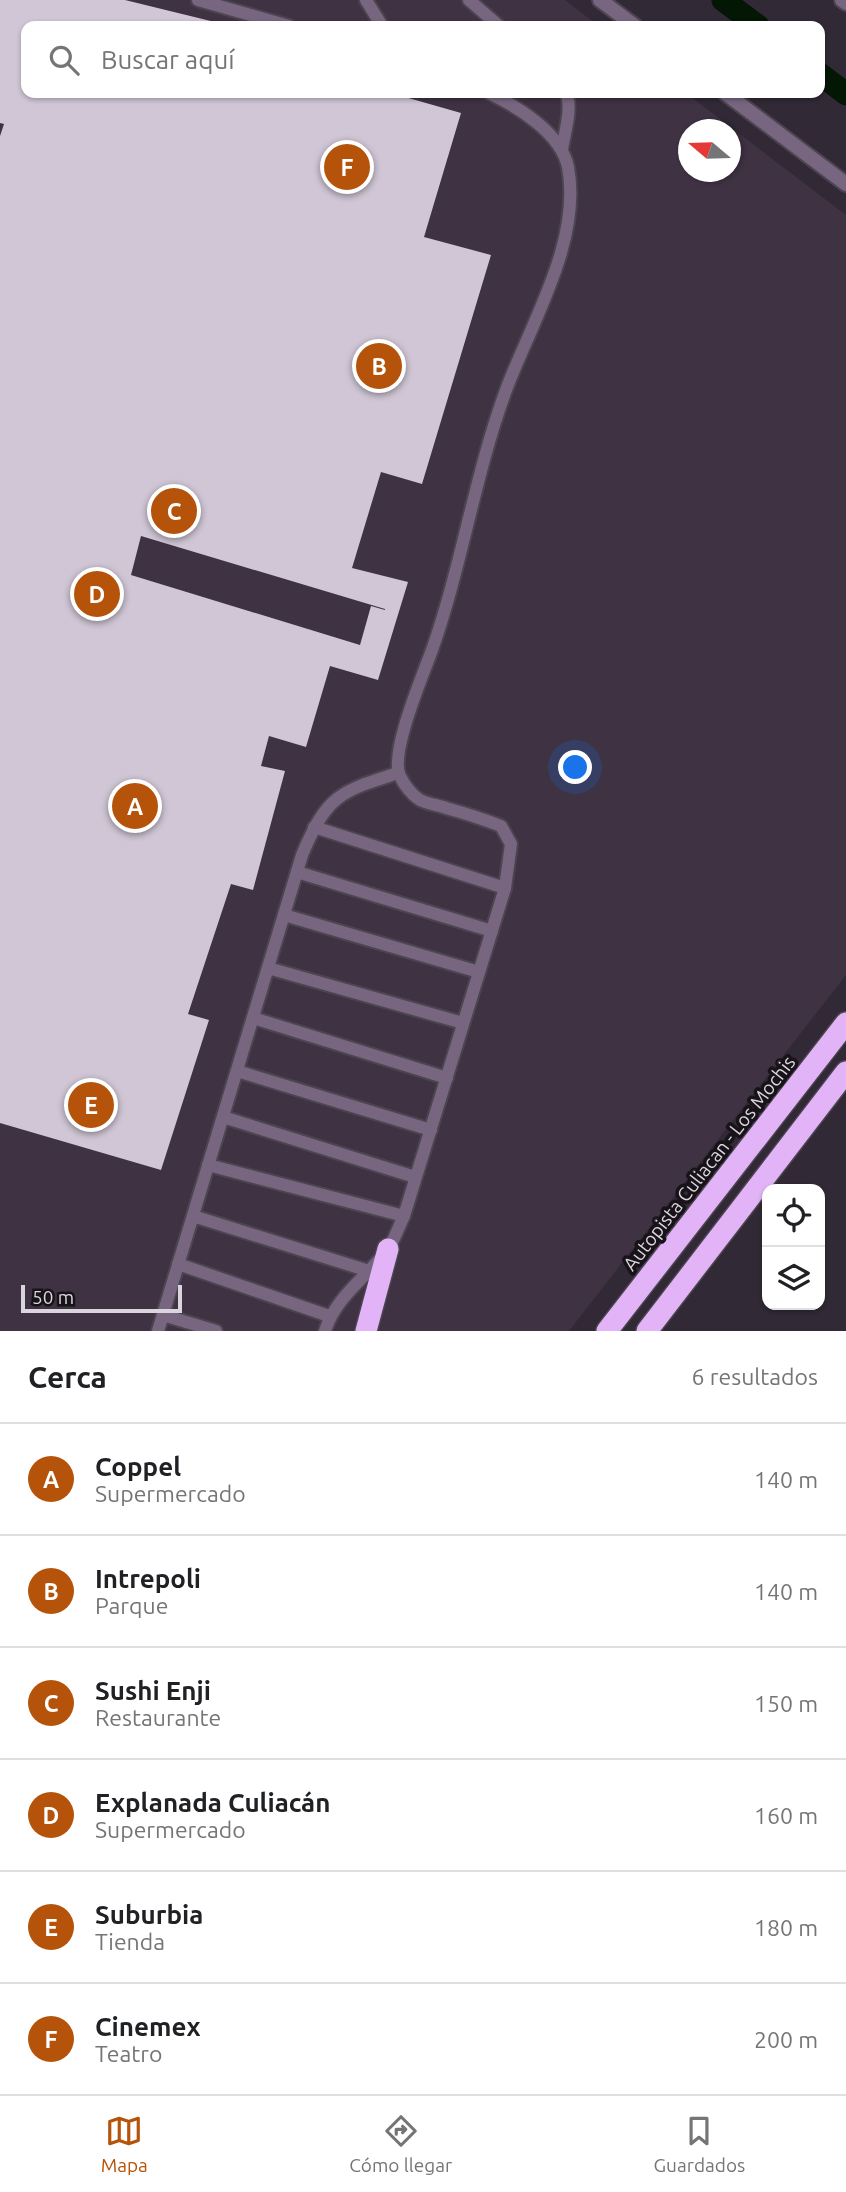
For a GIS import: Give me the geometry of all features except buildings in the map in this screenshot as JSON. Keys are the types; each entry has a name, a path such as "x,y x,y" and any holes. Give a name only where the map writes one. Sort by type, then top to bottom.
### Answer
{"highway":[{"name":"Autopista Culiacan - Los Mochis","path":"607,1331 846,1023"},
{"path":"647,1331 846,1072"},
{"path":"366,1331 388,1250"},
{"path":"663,1331 692,1273"}],"street":[{"path":"600,0 628,21"},
{"path":"732,98 846,184"}],"lane":[{"path":"198,0 272,21"},
{"path":"366,0 379,21"},
{"path":"469,0 493,21"},
{"path":"325,1331 329,1316 388,1250 404,1216 505,888 510,844 501,826 419,799 407,788 398,773 398,750 437,637 506,389 537,321 558,262 567,221 568,167 562,150 542,128 500,98"},
{"path":"562,150 569,98"},
{"path":"158,1331 297,872 314,827 326,808 344,793 398,773"},
{"path":"314,827 505,888"},
{"path":"297,872 492,931"},
{"path":"284,915 479,972"},
{"path":"268,968 463,1023"},
{"path":"253,1018 447,1078"},
{"path":"237,1071 430,1130"},
{"path":"223,1117 415,1177"},
{"path":"208,1165 404,1216"},
{"path":"193,1216 369,1271"},
{"path":"178,1264 329,1316"},
{"path":"163,1315 216,1331"}],"shaded area":[{"path":"0,0 565,0 592,21 21,21 21,98 693,98 720,119 678,119 678,182 741,182 741,135 846,215 846,975 569,1331 0,1331"}],"waterway":[{"path":"723,0 751,21"},
{"path":"825,78 846,94"}],"place":[{"name":"Cinemex","path":"347,167"},
{"name":"Intrepoli","path":"379,366"},
{"name":"Sushi Enji","path":"174,511"},
{"name":"Explanada Culiacán","path":"97,594"},
{"name":"Coppel","path":"135,806"},
{"name":"Suburbia","path":"91,1105"}]}
